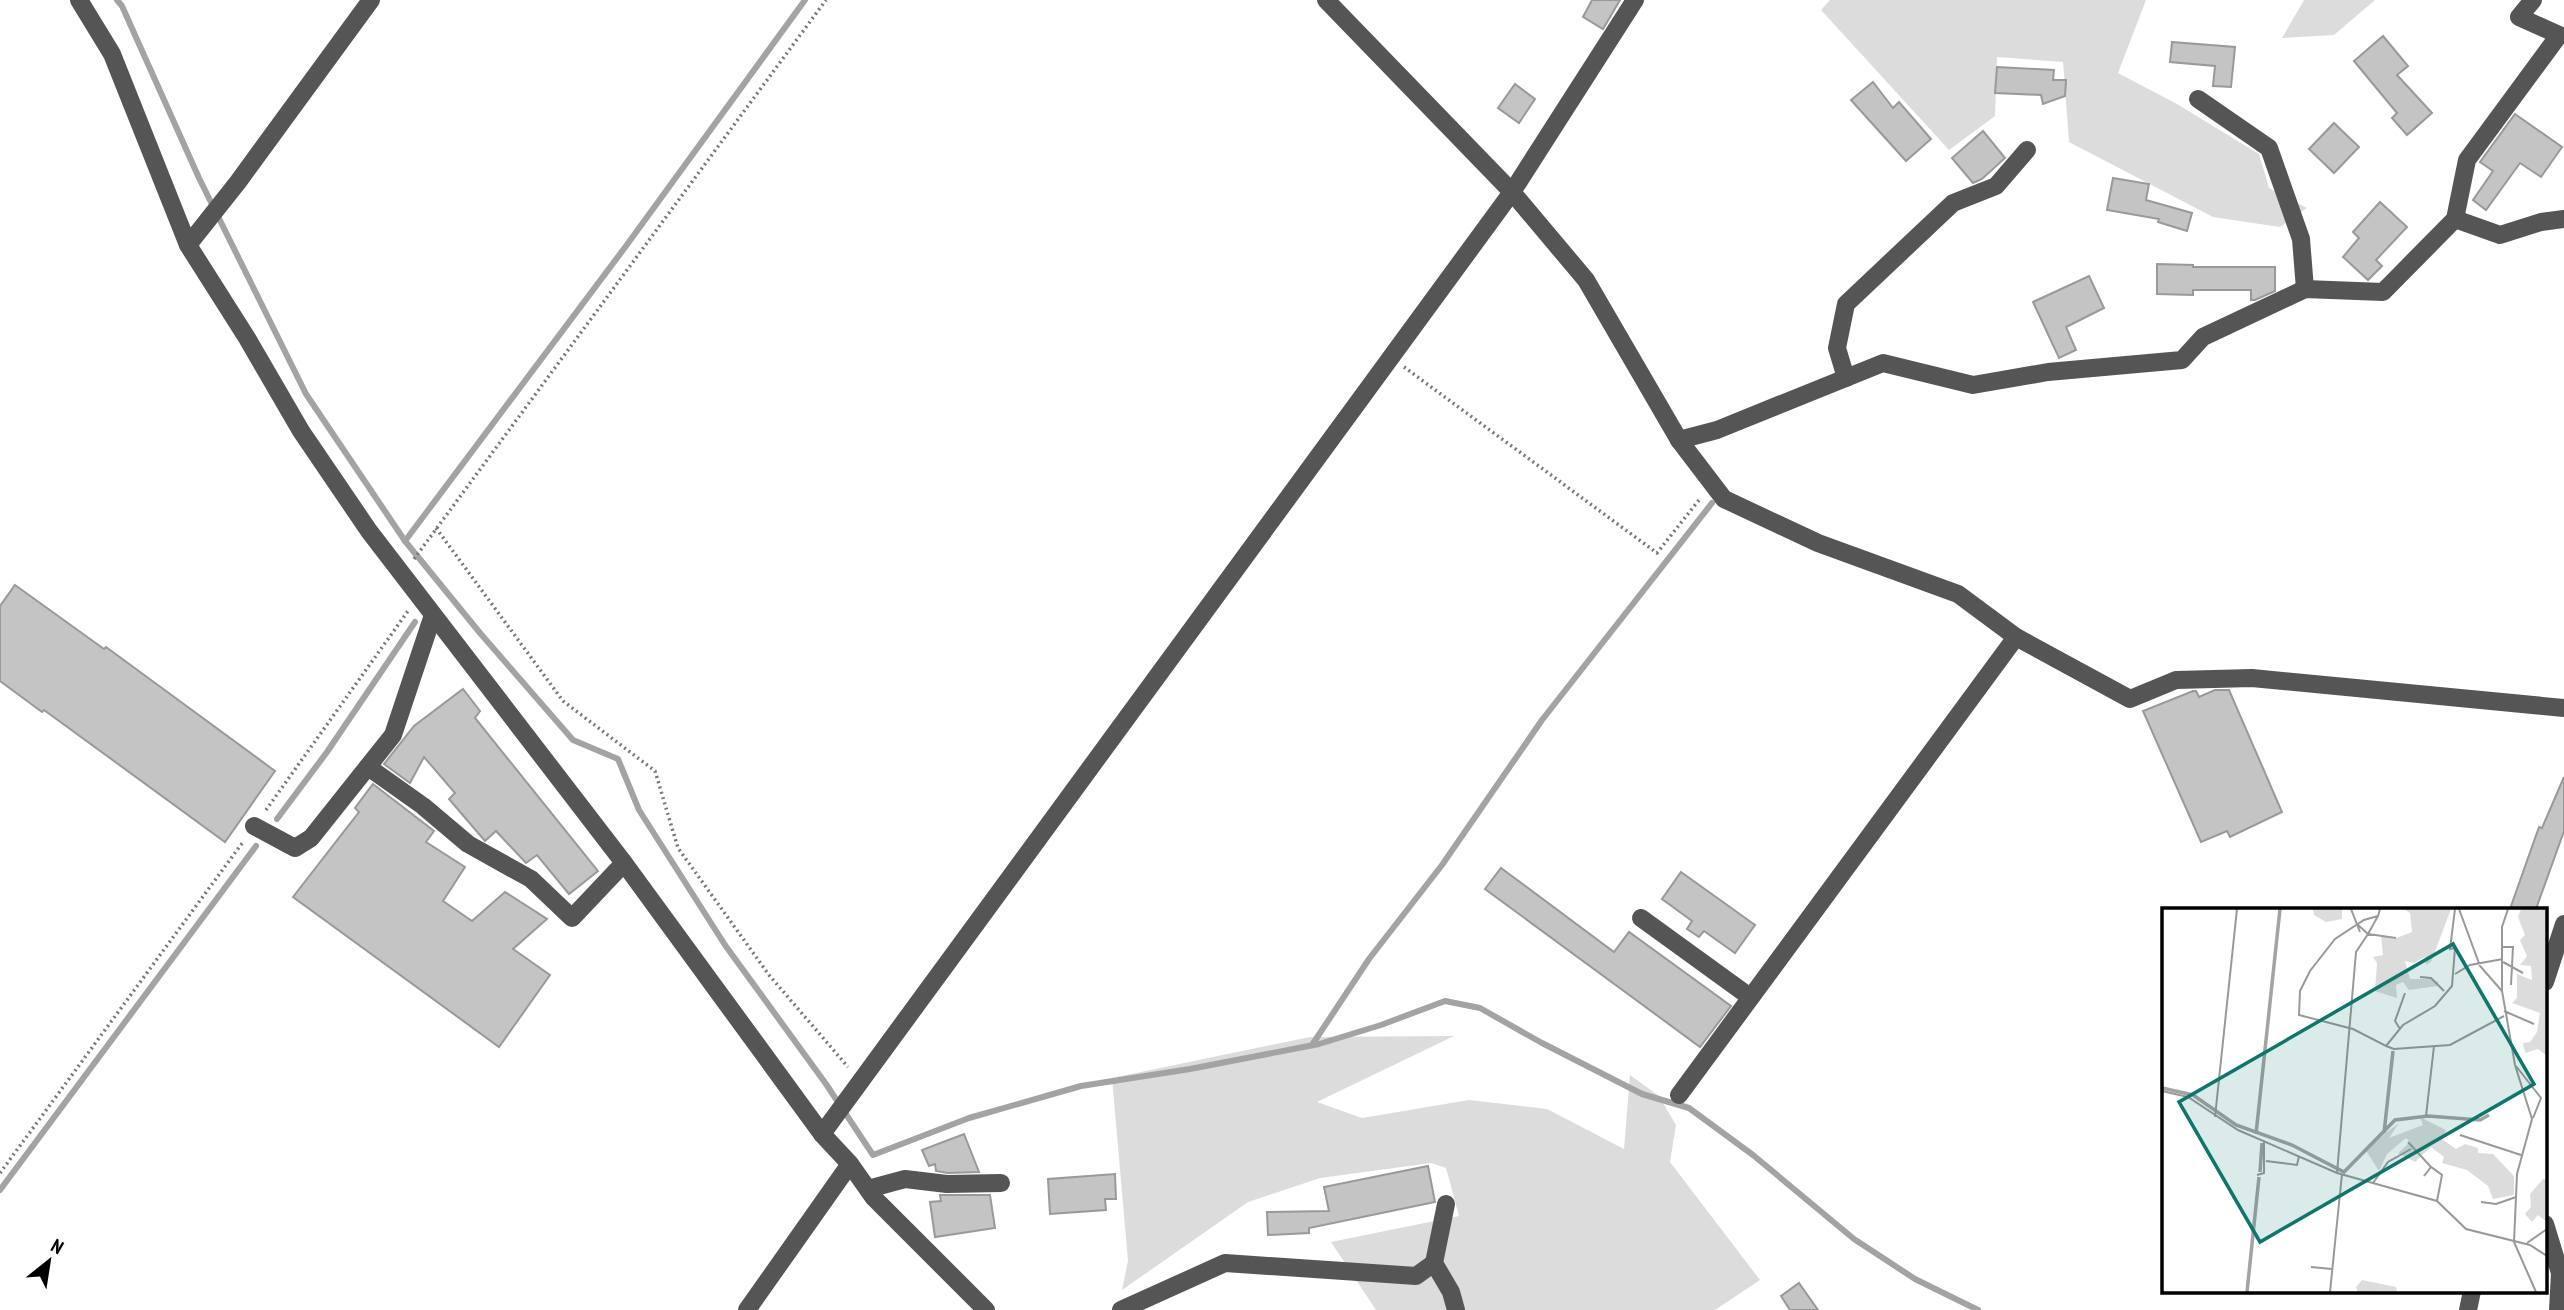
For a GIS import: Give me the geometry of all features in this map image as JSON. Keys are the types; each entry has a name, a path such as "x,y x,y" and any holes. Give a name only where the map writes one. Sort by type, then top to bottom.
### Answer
{"street":[{"path":"79,0 113,54 188,245 247,338 301,431 369,531 624,863 822,1134 850,1164 874,1198 986,1310"},
{"path":"188,245 239,182 371,0"},
{"path":"1326,0 1512,192 1586,280 1679,440 1724,499 1818,543 1958,594 2016,637 2130,699 2176,680 2252,678 2564,708"},
{"path":"822,1134 1512,192 1635,0"},
{"path":"1679,440 1717,430 1883,363 1973,385 2048,372 2182,360 2203,337 2305,289 2382,292 2455,219 2467,160 2559,35 2519,17 2533,0"},
{"path":"2198,99 2269,148 2301,239 2305,289"},
{"path":"1846,378 1837,348 1846,304 1953,203 1996,186 2027,150"},
{"path":"2455,219 2500,235 2541,222 2564,219"},
{"path":"254,826 295,848 311,838 393,735 433,615"},
{"path":"1679,1095 2016,637"},
{"path":"368,767 423,806 468,844 531,879 572,918 624,863"},
{"path":"1642,918 1750,997"},
{"path":"2546,979 2564,924"},
{"path":"747,1310 850,1164"},
{"path":"868,1189 905,1179 947,1184 1001,1183"},
{"path":"1446,1204 1434,1264 1451,1292 1457,1310"},
{"path":"2546,1227 2560,1273 2558,1310"},
{"path":"1121,1310 1225,1263 1416,1276 1434,1264"},
{"path":"2468,1310 2472,1292"}],"path":[{"path":"416,555 826,0"},
{"path":"1391,358 1657,553 1699,500"},
{"path":"436,528 563,701 655,771 678,849 769,975 861,1082"},
{"path":"0,1173 419,596"}],"shaded area":[{"path":"1830,0 2146,0 2118,73 2177,104 2259,154 2269,188 2307,208 2280,227 2213,217 2069,142 2063,62 1997,57 1995,116 1949,150 1821,10"},
{"path":"2304,0 2375,0 2334,35 2282,38"},
{"path":"1454,1036 1317,1102 1362,1118 1469,1100 1547,1109 1624,1149 1630,1075 1659,1096 1676,1125 1670,1162 1760,1280 1715,1310 1376,1310 1331,1242 1459,1216 1446,1168 1431,1163 1320,1178 1248,1202 1122,1290 1128,1261 1112,1078 1310,1037"}],"building":[{"path":"1592,0 1620,0 1603,29 1583,17"},
{"path":"2383,36 2408,66 2397,75 2432,113 2407,135 2392,118 2397,113 2354,61"},
{"path":"2172,42 2235,47 2231,87 2213,86 2215,66 2170,62"},
{"path":"1997,67 2054,70 2053,80 2066,80 2065,96 2043,104 2041,95 1995,93"},
{"path":"1873,82 1893,108 1899,102 1931,139 1906,161 1851,100"},
{"path":"1515,84 1535,99 1519,123 1498,108"},
{"path":"2515,114 2562,147 2541,177 2520,163 2486,210 2473,200 2493,171 2480,162"},
{"path":"2334,123 2359,147 2334,173 2309,149"},
{"path":"1983,131 2005,158 1982,179 1973,183 1952,158"},
{"path":"2113,178 2149,184 2146,200 2192,213 2187,231 2158,222 2159,219 2107,210"},
{"path":"2380,202 2407,227 2376,260 2382,266 2368,280 2343,257 2359,238 2353,232"},
{"path":"2157,264 2275,267 2275,291 2255,300 2251,300 2251,290 2193,290 2193,295 2157,294"},
{"path":"2089,276 2104,308 2066,327 2076,350 2059,358 2033,302"},
{"path":"15,585 104,649 106,647 275,771 225,842 0,681 0,606"},
{"path":"463,689 480,711 475,718 598,871 569,894 537,855 526,863 496,831 485,841 449,799 455,793 424,757 410,783 384,764 414,726"},
{"path":"2215,690 2229,690 2282,812 2230,837 2227,831 2201,842 2143,711 2193,691 2196,691 2199,697"},
{"path":"2564,777 2564,831 2536,908 2510,908 2539,827 2542,828"},
{"path":"373,784 434,831 426,842 465,867 443,901 472,921 505,892 547,919 513,949 550,975 499,1047 293,897 359,812 355,808"},
{"path":"1501,868 1614,952 1629,932 1731,1006 1700,1047 1485,889"},
{"path":"1681,872 1755,925 1735,953 1704,931 1699,937 1687,929 1692,921 1662,899"},
{"path":"964,1134 979,1172 948,1173 936,1171 935,1164 929,1166 922,1150"},
{"path":"1428,1166 1435,1202 1309,1228 1309,1233 1268,1235 1267,1212 1329,1211 1324,1187"},
{"path":"1115,1174 1116,1199 1105,1199 1106,1210 1050,1214 1048,1179"},
{"path":"940,1195 990,1195 995,1228 935,1237 930,1202 941,1201"},
{"path":"1799,1283 1818,1310 1790,1310 1781,1296"}],"waterway":[{"path":"117,0 199,178 306,394 405,541 480,633 573,740 618,759 639,810 725,945 826,1084 873,1155 969,1118 1081,1086 1190,1069 1319,1044 1445,1001 1480,1008 1642,1094 1689,1108 1753,1155 1854,1239 1915,1279 1978,1310"},
{"path":"405,541 626,246 805,0"},
{"path":"1312,1045 1369,959 1442,865 1542,720 1712,503"},
{"path":"277,819 327,752 415,622"},
{"path":"0,1190 256,846"}]}
